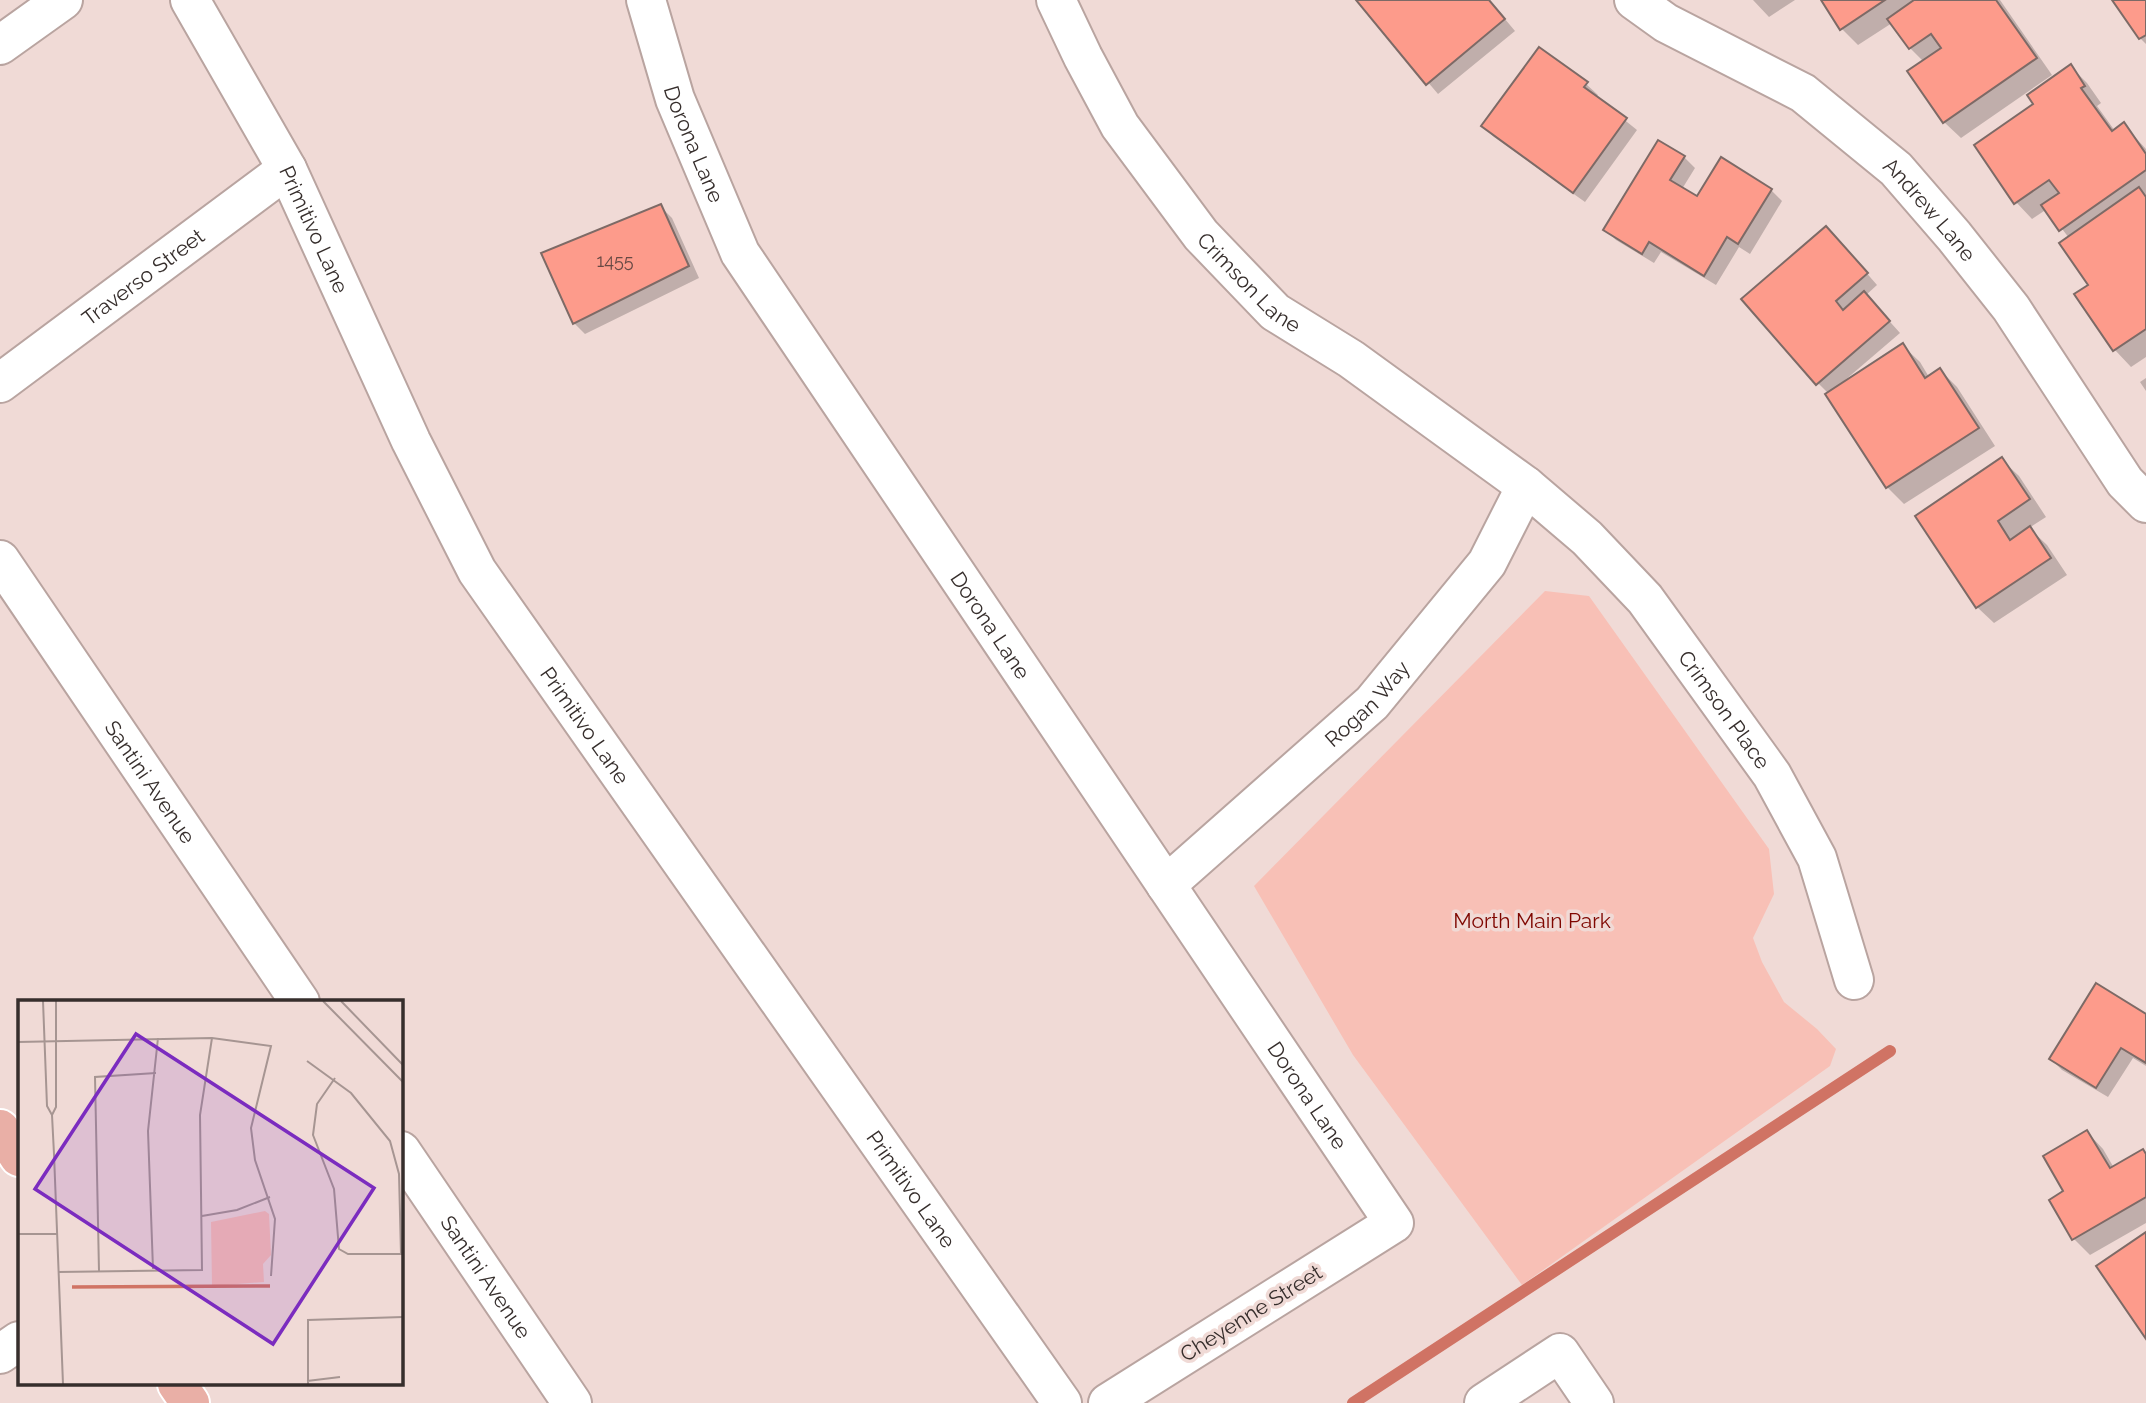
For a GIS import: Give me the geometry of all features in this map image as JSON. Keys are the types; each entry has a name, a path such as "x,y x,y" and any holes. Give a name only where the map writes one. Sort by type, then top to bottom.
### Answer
{"main road":[{"path":"0,1129 18,1156"},
{"path":"178,1386 190,1403"}],"street":[{"path":"0,45 63,0"},
{"name":"Primitivo Lane","path":"190,0 287,169 411,441 477,571 1062,1403"},
{"name":"Dorona Lane","path":"646,0 675,99 740,253 1394,1223"},
{"name":"Crimson Lane","path":"1056,0 1120,126 1201,235 1275,312 1351,359 1526,486"},
{"name":"Andrew Lane","path":"1634,0 1666,23 1803,93 1896,169 2011,308 2125,482 2146,503"},
{"name":"Traverso Street","path":"0,383 287,169"},
{"name":"Rogan Way","path":"1166,885 1372,703 1487,563 1526,486"},
{"name":"Crimson Place","path":"1526,486 1587,538 1645,599 1772,775 1817,858 1854,980"},
{"name":"Santini Avenue","path":"0,560 299,1000"},
{"name":"Santini Avenue","path":"402,1152 572,1403"},
{"name":"Cheyenne Street","path":"1108,1403 1394,1223"},
{"path":"0,1354 18,1342"},
{"path":"1484,1403 1560,1353 1594,1403"}],"green space":[{"name":"Morth Main Park","path":"1545,591 1589,596 1769,849 1774,894 1753,938 1762,962 1784,1002 1836,1049 1830,1066 1522,1285 1353,1055 1254,886"}],"building":[{"path":"1356,0 1489,0 1505,19 1426,85"},
{"path":"1821,0 1885,0 1840,30"},
{"path":"1914,0 1996,0 2037,58 1943,123 1907,71 1941,48 1931,34 1909,49 1887,19"},
{"path":"2112,0 2146,0 2146,35 2139,39"},
{"path":"1539,47 1588,82 1584,87 1627,118 1573,193 1481,126"},
{"path":"2071,64 2085,86 2081,88 2112,131 2124,122 2146,154 2146,170 2059,231 2041,205 2059,193 2049,180 2014,204 1974,145 2033,104 2027,95"},
{"path":"1658,140 1685,156 1670,180 1697,196 1721,157 1772,189 1738,244 1727,237 1704,276 1649,242 1642,254 1603,230"},
{"path":"2139,187 2146,197 2146,329 2113,351 2074,294 2088,285 2059,243"},
{"path":"661,204 689,266 573,324 541,253"},
{"path":"1826,226 1868,273 1836,301 1843,310 1864,291 1890,321 1816,385 1741,299"},
{"path":"1903,343 1925,378 1940,368 1979,428 1886,488 1825,394"},
{"path":"2002,457 2030,499 1998,521 2010,540 2030,526 2051,558 1976,608 1915,516"},
{"path":"2096,983 2146,1014 2146,1063 2121,1048 2096,1088 2049,1059"},
{"path":"2087,1130 2110,1168 2143,1149 2146,1154 2146,1197 2072,1240 2049,1200 2063,1191 2043,1156"},
{"path":"2146,1232 2146,1339 2096,1266"}],"waterway":[{"path":"1353,1403 1890,1051"}]}
